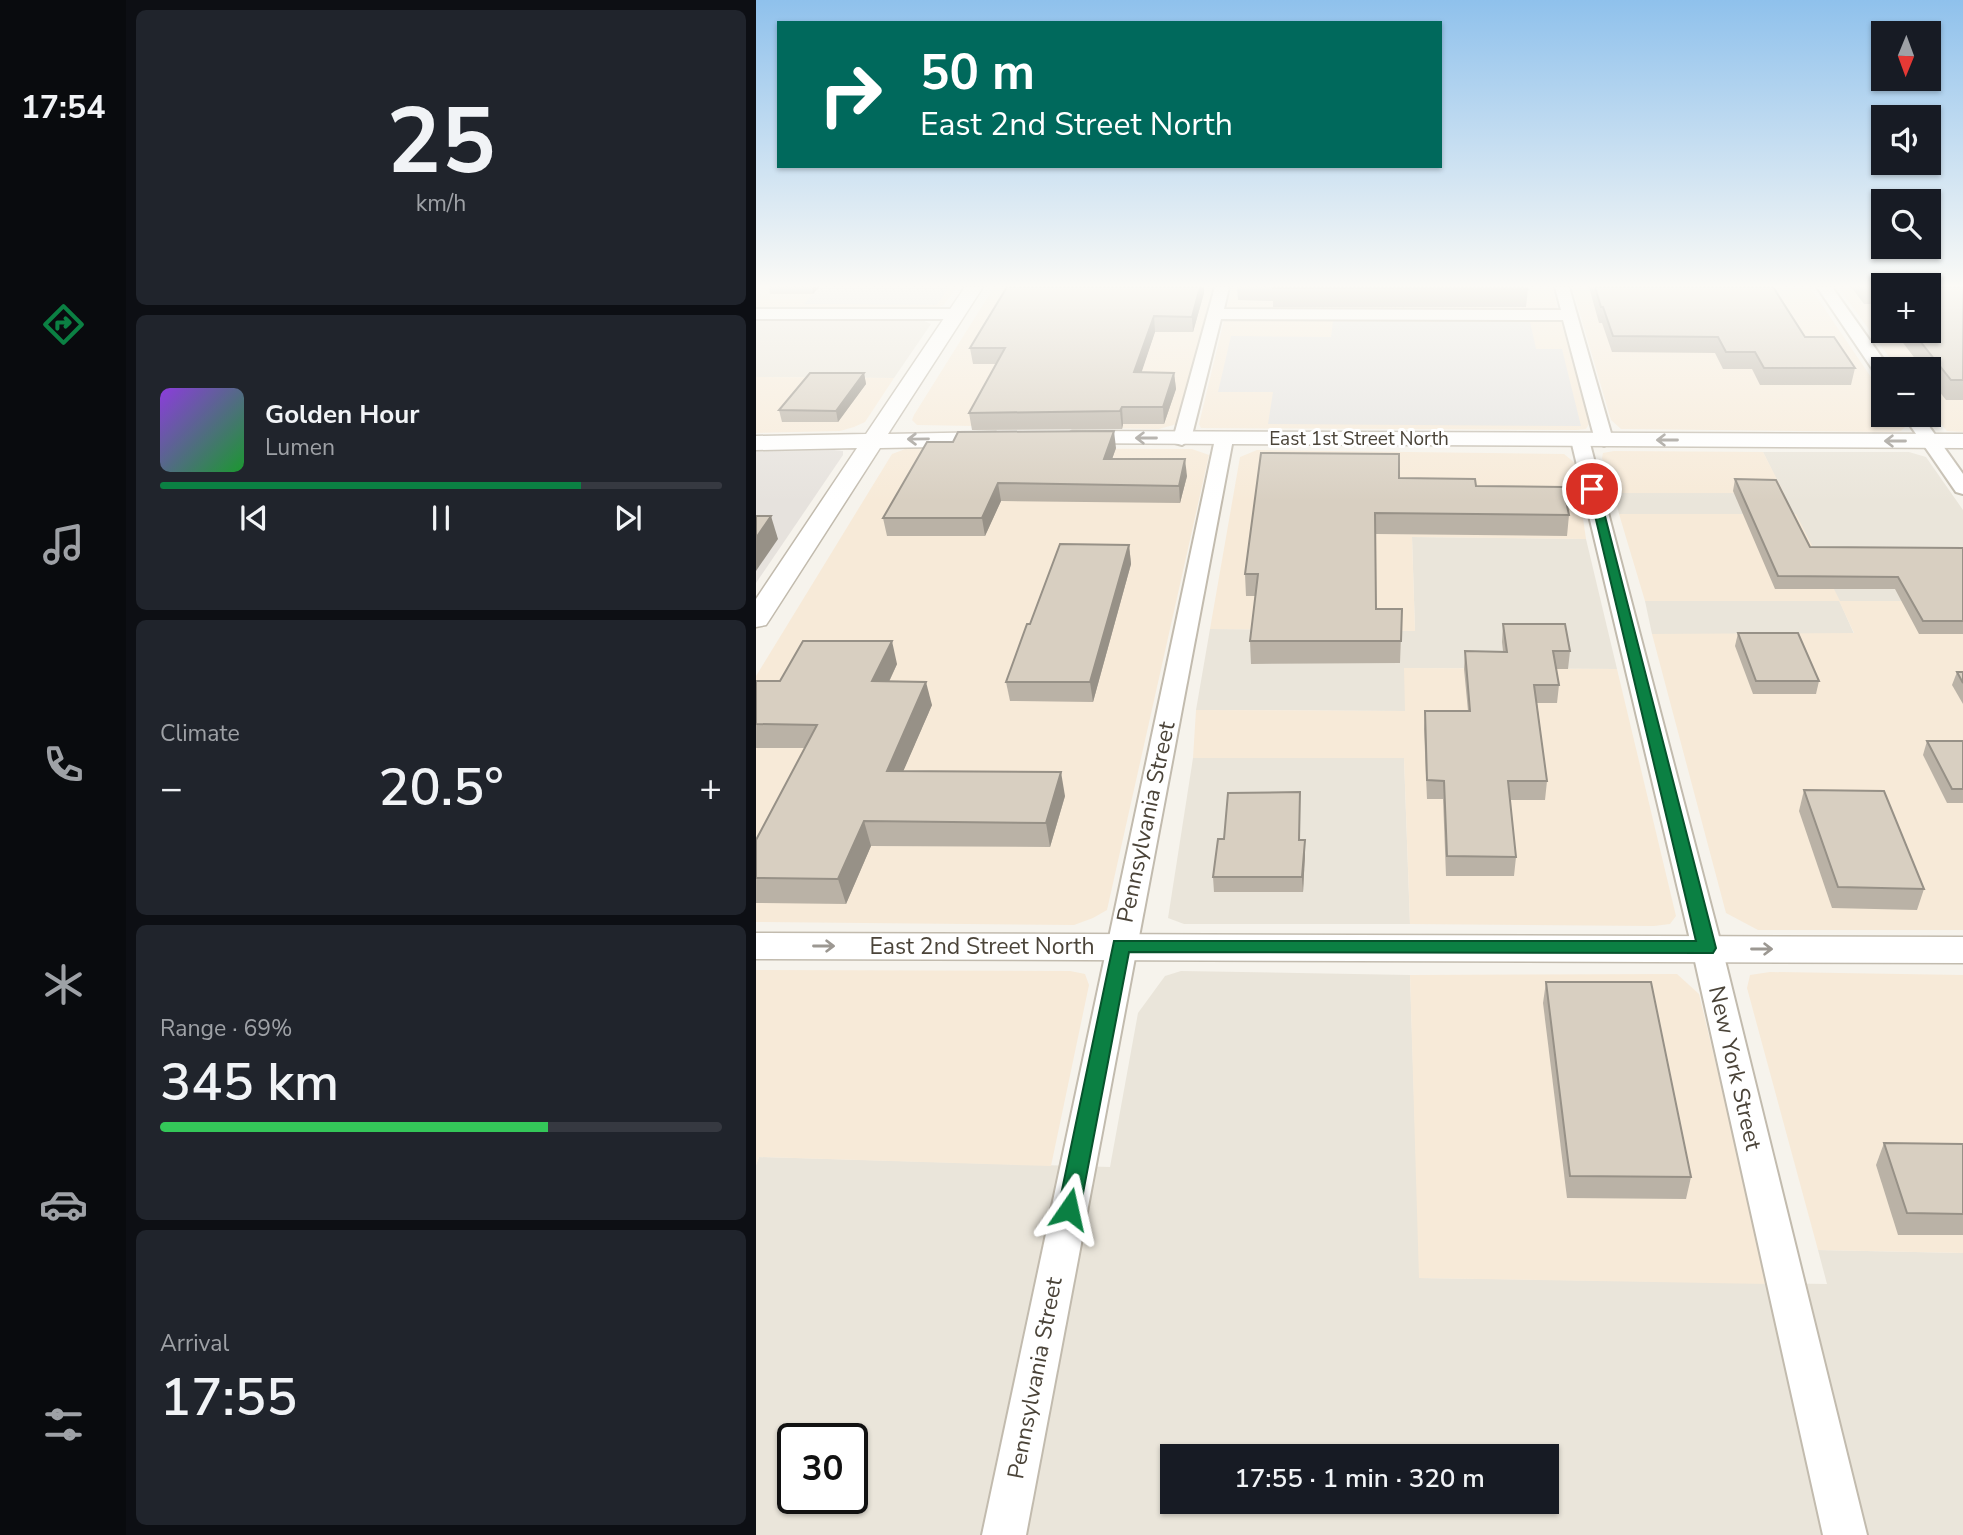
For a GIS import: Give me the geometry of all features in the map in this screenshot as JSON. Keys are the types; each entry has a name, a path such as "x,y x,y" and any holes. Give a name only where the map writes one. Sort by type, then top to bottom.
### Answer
{"street":[{"path":"756,619 926,359"},
{"path":"1182,439 1202,359"},
{"name":"New York Street","path":"1577,359 1592,440 1707,948 1845,1535"},
{"path":"1921,427 1963,488"},
{"path":"756,443 1020,438"},
{"name":"East 1st Street North","path":"1047,438 1963,442"},
{"name":"Pennsylvania Street","path":"1004,1535 1224,439"},
{"name":"East 2nd Street North","path":"756,946 1963,950"}],"shaded area":[{"path":"756,359 907,359 894,378 756,377"},
{"path":"949,359 1194,359 1177,424 1159,429 917,425 912,420"},
{"path":"1215,359 1571,359 1589,424 1586,429 1577,430 1201,428 1199,424"},
{"path":"1226,359 1564,359 1581,426 1268,424 1273,392 1218,392"},
{"path":"1593,359 1858,359 1871,377 1871,427 1905,427 1901,431 1890,432 1621,429 1611,420"},
{"path":"1941,359 1963,359 1963,432 1947,431 1941,424"},
{"path":"756,377 894,378 865,422 854,427 840,431 756,433"},
{"path":"908,448 1192,449 1209,455 1107,910 1093,918 1074,925 756,922 756,676 892,454"},
{"path":"834,450 843,451 843,455 756,583 756,451"},
{"path":"1257,450 1564,454 1575,463 1586,539 1412,537 1415,631 1210,629 1240,457"},
{"path":"1763,452 1909,452 1926,457 1963,510 1963,601 1840,602 1854,634 1652,634 1645,601 1839,601 1795,514 1619,514 1614,493 1783,493"},
{"path":"1763,452 1784,493 1614,493 1602,458 1603,453"},
{"path":"1619,514 1796,514 1840,601 1963,601 1963,930 1758,930 1726,913 1652,634 1854,633 1839,601 1645,601"},
{"path":"1412,537 1586,539 1617,669 1405,668 1406,711 1196,710 1210,629 1415,631"},
{"path":"1404,668 1617,669 1676,916 1670,924 1410,924 1404,758 1193,758 1196,710 1405,711"},
{"path":"1193,758 1404,758 1410,924 1184,924 1168,918"},
{"path":"756,970 1070,971 1085,974 1089,985 1051,1166 759,1157 756,1165"},
{"path":"1181,971 1410,975 1420,1278 1827,1284 1818,1250 1963,1253 1963,1535 756,1535 756,1165 759,1157 1110,1167 1138,1013 1165,976"},
{"path":"1770,972 1963,975 1963,1253 1818,1250 1747,988 1750,975"},
{"path":"1677,974 1699,994 1769,1284 1419,1278 1410,975"}],"building":[{"path":"999,359 1139,359 1134,372 1174,373 1163,407 1122,407 1120,411 969,413"},
{"path":"1759,359 1849,359 1855,368 1764,368"},
{"path":"1941,359 1963,359 1963,380 1951,380 1941,367"},
{"path":"810,373 864,373 836,411 779,410"},
{"path":"1114,431 1104,459 1185,459 1179,486 998,483 982,518 883,518 927,442 953,442 958,432"},
{"path":"1261,453 1399,454 1399,478 1475,479 1476,486 1563,487 1569,515 1375,513 1376,609 1402,609 1401,641 1250,641 1258,574 1245,574"},
{"path":"1735,479 1776,480 1810,547 1963,548 1963,621 1923,621 1898,577 1778,576"},
{"path":"756,516 771,516 756,538"},
{"path":"1060,544 1129,545 1090,682 1006,682 1027,624 1030,624"},
{"path":"1503,624 1565,624 1570,651 1553,651 1559,685 1534,685 1547,781 1508,781 1516,857 1447,856 1444,781 1427,780 1425,711 1470,711 1465,651 1507,652"},
{"path":"1738,633 1798,633 1819,681 1756,681"},
{"path":"803,641 892,641 872,681 926,682 887,771 1061,772 1046,823 864,821 838,879 756,878 756,840 817,725 756,724 756,681 780,681"},
{"path":"1957,672 1963,672 1963,683"},
{"path":"1927,741 1963,741 1963,789 1952,789"},
{"path":"1804,790 1884,791 1924,889 1838,887"},
{"path":"1300,792 1299,840 1305,840 1302,877 1213,877 1218,839 1224,839 1228,793"},
{"path":"1546,982 1651,982 1691,1177 1570,1176"},
{"path":"1884,1143 1963,1144 1963,1214 1907,1213"}],"route":[{"path":"1069,1209 1121,946 1707,948 1592,489"}]}
